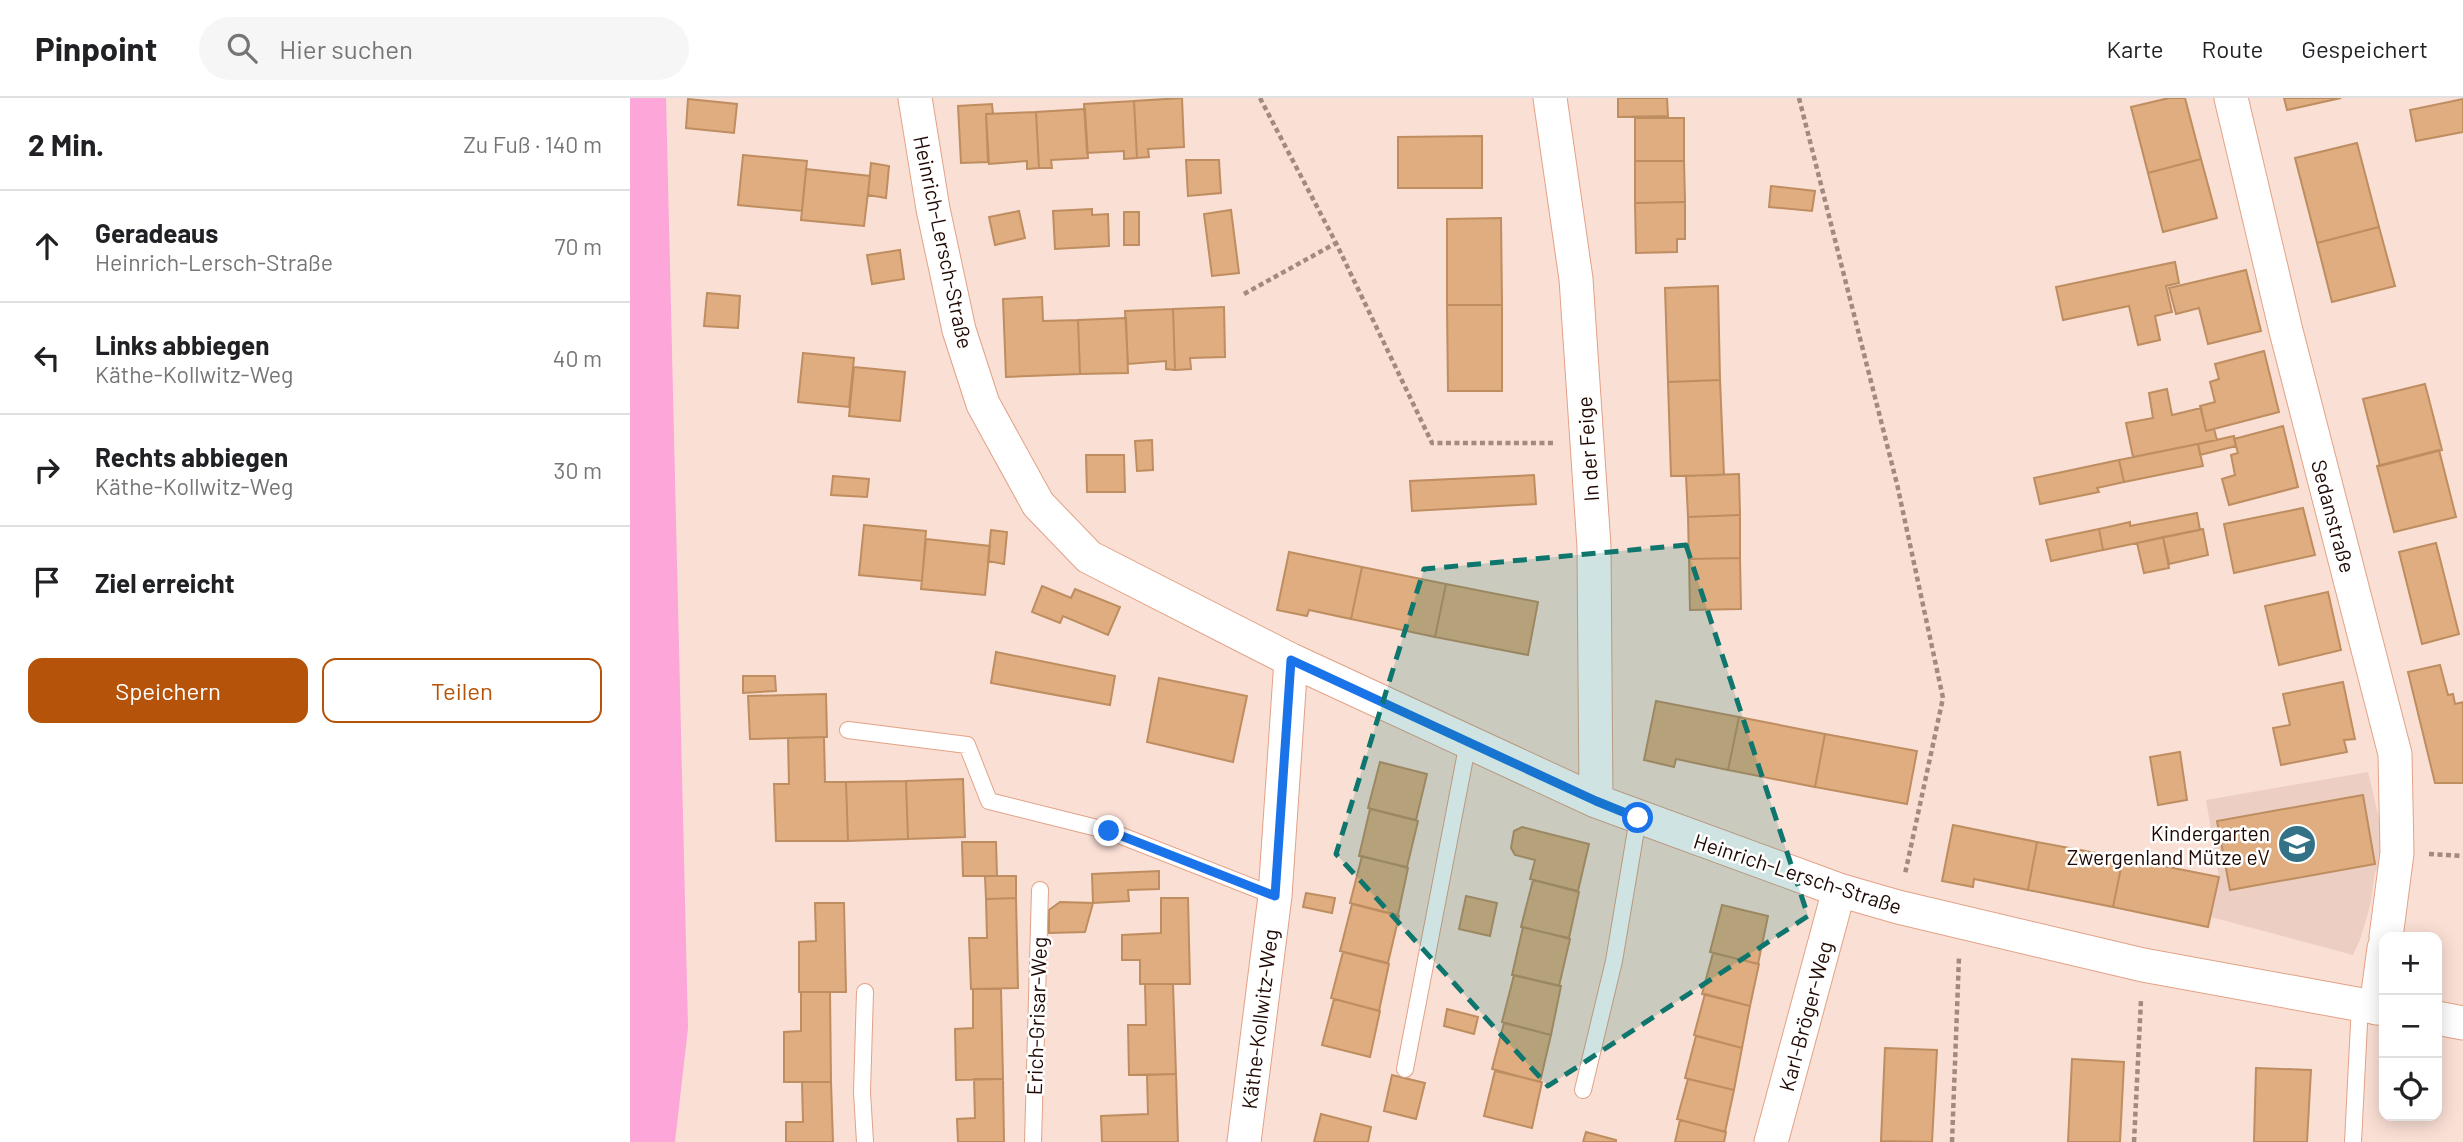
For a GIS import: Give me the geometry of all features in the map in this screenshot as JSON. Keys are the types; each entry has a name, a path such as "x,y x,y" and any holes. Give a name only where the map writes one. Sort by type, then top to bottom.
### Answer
{"street":[{"name":"Heinrich-Lersch-Straße","path":"915,98 933,209 958,330 983,404 1038,504 1089,556 1291,660 1596,801 1839,890 1898,907 2143,965 2373,1007"},
{"name":"In der Feige","path":"1550,98 1576,279 1594,547 1596,801"},
{"name":"Sedanstraße","path":"2231,98 2286,331 2395,754 2397,853 2387,932"},
{"name":"Käthe-Kollwitz-Weg","path":"1244,1142 1275,896 1291,660"},
{"name":"Karl-Bröger-Weg","path":"1771,1142 1839,890"},
{"path":"2373,1007 2379,975"},
{"path":"2442,1019 2463,1023"}],"lane":[{"path":"849,730 967,745 989,801 1109,831 1275,896"},
{"path":"1405,1069 1468,742"},
{"path":"1583,1090 1614,961 1638,818"},
{"name":"Erich-Grisar-Weg","path":"1033,1142 1040,890"},
{"path":"865,992 862,1092 865,1142"},
{"path":"2353,1142 2373,1007"}],"path":[{"path":"1260,98 1336,243 1432,443 1587,442"},
{"path":"1799,98 1897,484 1943,698 1898,907"},
{"path":"1244,294 1336,243"},
{"path":"1952,1142 1960,922"},
{"path":"2134,1142 2143,965"}],"highlighted area":[{"path":"1686,545 1808,916 1548,1086 1336,854 1424,569"}],"shaded area":[{"path":"630,98 666,98 688,1028 675,1142 630,1142"},
{"name":"Kindergarten Zwergenland Mütze eV","path":"2368,772 2380,823 2380,865 2375,872 2370,906 2353,955 2211,917 2219,877 2206,800"}],"building":[{"path":"1182,98 1184,147 1148,149 1149,157 1137,158 1134,101"},
{"path":"1618,98 1667,98 1668,116 1618,117"},
{"path":"2169,98 2185,98 2201,159 2148,173 2131,107"},
{"path":"2284,98 2341,98 2287,110"},
{"path":"688,99 737,104 734,133 686,128"},
{"path":"2463,99 2463,132 2416,141 2410,110"},
{"path":"1134,101 1137,158 1124,159 1124,151 1087,153 1084,104"},
{"path":"992,104 993,114 986,114 988,162 961,163 958,106"},
{"path":"1085,109 1088,158 1051,160 1052,168 1039,168 1036,112"},
{"path":"1036,112 1039,168 1027,169 1027,161 989,164 986,114"},
{"path":"1635,118 1684,118 1684,161 1635,161"},
{"path":"1482,136 1482,188 1398,188 1398,137"},
{"path":"2357,143 2379,227 2317,243 2295,158"},
{"path":"743,155 807,161 802,211 738,205"},
{"path":"2201,159 2217,218 2163,232 2148,173"},
{"path":"1186,160 1219,160 1221,193 1188,196"},
{"path":"1635,161 1684,161 1685,202 1635,203"},
{"path":"871,163 889,166 886,198 868,195"},
{"path":"806,169 870,176 864,226 801,220"},
{"path":"1771,186 1815,191 1812,211 1769,207"},
{"path":"1685,202 1685,239 1677,239 1677,252 1636,253 1635,203"},
{"path":"1092,209 1092,215 1108,214 1109,246 1055,249 1053,211"},
{"path":"1231,210 1239,273 1212,276 1204,214"},
{"path":"1019,211 1025,238 995,245 989,217"},
{"path":"1124,212 1139,212 1139,245 1124,245"},
{"path":"1501,218 1502,305 1447,305 1447,219"},
{"path":"2379,227 2395,286 2332,302 2317,243"},
{"path":"900,250 904,279 872,284 867,255"},
{"path":"2175,262 2179,283 2166,286 2172,312 2155,316 2160,340 2138,345 2129,306 2063,320 2056,287"},
{"path":"2246,270 2261,331 2208,344 2199,308 2176,314 2169,288"},
{"path":"1718,286 1720,380 1668,382 1665,288"},
{"path":"707,293 740,296 738,328 704,326"},
{"path":"1042,297 1043,321 1078,320 1080,374 1006,377 1003,299"},
{"path":"1447,305 1502,305 1502,391 1448,391"},
{"path":"1224,307 1225,357 1190,358 1191,369 1175,370 1173,309"},
{"path":"1173,309 1175,370 1166,369 1166,361 1128,364 1125,311"},
{"path":"1126,318 1128,373 1080,374 1078,320"},
{"path":"2264,351 2279,412 2206,431 2200,406 2215,402 2210,382 2219,379 2215,364"},
{"path":"803,353 854,358 849,407 798,402"},
{"path":"854,367 905,372 900,421 849,416"},
{"path":"1720,380 1724,475 1671,476 1668,382"},
{"path":"2425,384 2442,450 2380,466 2363,399"},
{"path":"2167,389 2172,415 2201,408 2206,431 2214,429 2217,440 2133,457 2126,423 2153,418 2149,393"},
{"path":"2283,426 2298,487 2229,505 2222,479 2235,475 2231,455 2238,453 2234,439"},
{"path":"2234,436 2236,446 2200,455 2198,444"},
{"path":"1152,440 1153,470 1137,471 1135,441"},
{"path":"2198,444 2203,466 2124,482 2119,460"},
{"path":"2439,450 2456,517 2394,532 2377,466"},
{"path":"1086,455 1124,455 1125,492 1087,492"},
{"path":"2119,460 2124,482 2097,488 2099,492 2040,504 2034,478"},
{"path":"1739,474 1740,515 1688,517 1686,476"},
{"path":"1534,475 1536,504 1412,511 1410,481"},
{"path":"833,476 869,479 867,497 831,495"},
{"path":"2303,508 2315,555 2234,573 2224,524"},
{"path":"2197,513 2200,530 2103,550 2099,529"},
{"path":"1740,515 1740,558 1689,559 1688,517"},
{"path":"864,525 926,531 922,581 859,575"},
{"path":"2099,529 2103,550 2051,561 2046,540"},
{"path":"2203,529 2208,555 2169,564 2163,537"},
{"path":"991,530 1007,532 1004,564 988,561"},
{"path":"2163,537 2169,568 2144,573 2137,543"},
{"path":"926,539 990,546 985,595 921,589"},
{"path":"2436,543 2459,634 2422,644 2399,552"},
{"path":"1289,552 1362,567 1351,619 1309,610 1307,616 1277,610"},
{"path":"1740,558 1741,609 1690,610 1689,559"},
{"path":"1362,567 1446,584 1435,637 1351,619"},
{"path":"1446,584 1538,602 1528,655 1435,637"},
{"path":"1042,586 1071,598 1075,589 1120,607 1108,635 1063,616 1060,623 1032,612"},
{"path":"2328,592 2341,650 2279,665 2265,606"},
{"path":"996,652 1115,676 1110,705 991,683"},
{"path":"2440,665 2448,695 2453,694 2455,704 2463,702 2463,783 2435,783 2408,672"},
{"path":"743,676 775,676 776,691 743,693"},
{"path":"1159,678 1247,696 1233,762 1147,742"},
{"path":"2343,682 2355,739 2344,740 2347,752 2281,765 2273,728 2290,725 2283,694"},
{"path":"826,694 827,737 750,739 748,696"},
{"path":"1656,701 1739,717 1728,770 1676,759 1674,767 1644,760"},
{"path":"1739,717 1825,734 1815,787 1728,770"},
{"path":"1825,734 1917,751 1907,804 1815,787"},
{"path":"824,737 825,782 846,782 848,841 776,841 774,784 789,784 788,738"},
{"path":"2180,752 2187,800 2158,805 2150,757"},
{"path":"1380,762 1427,774 1416,820 1368,808"},
{"path":"963,779 965,837 908,839 906,781"},
{"path":"906,781 908,839 848,841 846,782"},
{"path":"2363,795 2375,864 2230,890 2217,821"},
{"path":"1370,809 1418,821 1407,867 1359,856"},
{"path":"1953,825 2037,842 2028,890 1974,879 1973,887 1942,881"},
{"path":"1522,827 1589,844 1578,891 1530,879 1535,860 1515,855 1511,848 1514,831"},
{"path":"962,842 996,842 997,876 963,876"},
{"path":"2037,842 2123,858 2113,907 2028,890"},
{"path":"1362,856 1408,868 1398,915 1350,903"},
{"path":"2123,858 2219,877 2208,927 2113,907"},
{"path":"1159,871 1159,889 1128,890 1129,901 1093,903 1092,874"},
{"path":"985,876 1016,876 1016,898 986,899"},
{"path":"1533,880 1579,892 1569,938 1521,927"},
{"path":"1306,893 1335,898 1332,913 1303,907"},
{"path":"1466,896 1497,903 1490,936 1459,929"},
{"path":"1016,898 1018,988 971,989 969,938 987,938 986,899"},
{"path":"1161,898 1188,898 1190,984 1140,984 1140,960 1122,960 1122,935 1161,933"},
{"path":"1060,902 1093,903 1085,932 1049,933 1049,910"},
{"path":"815,903 844,903 846,992 799,992 799,942 816,941"},
{"path":"1352,904 1399,916 1388,963 1340,951"},
{"path":"1722,905 1768,916 1758,964 1710,952"},
{"path":"1523,927 1570,939 1559,986 1512,975"},
{"path":"1343,952 1389,964 1379,1011 1331,998"},
{"path":"1713,953 1759,964 1750,1006 1702,994"},
{"path":"1514,975 1561,986 1551,1035 1502,1022"},
{"path":"1145,984 1173,984 1176,1074 1129,1075 1128,1025 1146,1025"},
{"path":"973,989 1001,989 1003,1079 956,1080 955,1029 973,1028"},
{"path":"801,992 830,992 831,1082 784,1082 784,1032 801,1031"},
{"path":"1705,994 1750,1006 1742,1048 1694,1035"},
{"path":"1334,999 1380,1011 1370,1057 1322,1045"},
{"path":"1447,1009 1478,1017 1474,1034 1444,1026"},
{"path":"1504,1023 1551,1035 1540,1082 1492,1069"},
{"path":"1696,1036 1742,1048 1734,1090 1685,1078"},
{"path":"1885,1048 1937,1050 1932,1142 1881,1141"},
{"path":"2072,1059 2124,1062 2120,1142 2068,1142"},
{"path":"2256,1068 2311,1070 2307,1142 2254,1142"},
{"path":"1495,1071 1542,1082 1532,1128 1484,1116"},
{"path":"1176,1074 1178,1142 1102,1142 1101,1116 1148,1114 1147,1075"},
{"path":"1392,1075 1425,1083 1416,1119 1384,1111"},
{"path":"974,1079 1003,1079 1004,1142 958,1142 957,1119 975,1118"},
{"path":"1688,1079 1734,1090 1725,1132 1677,1119"},
{"path":"802,1082 831,1082 833,1142 786,1142 786,1122 803,1122"},
{"path":"1321,1114 1371,1127 1368,1142 1314,1142"},
{"path":"1680,1120 1726,1132 1724,1142 1675,1142"},
{"path":"1586,1132 1616,1140 1616,1142 1583,1142"}],"place":[{"name":"Kindergarten Zwergenland Mütze eV","path":"2297,844"}],"route":[{"path":"1109,831 1275,896 1291,660 1638,818"}]}
